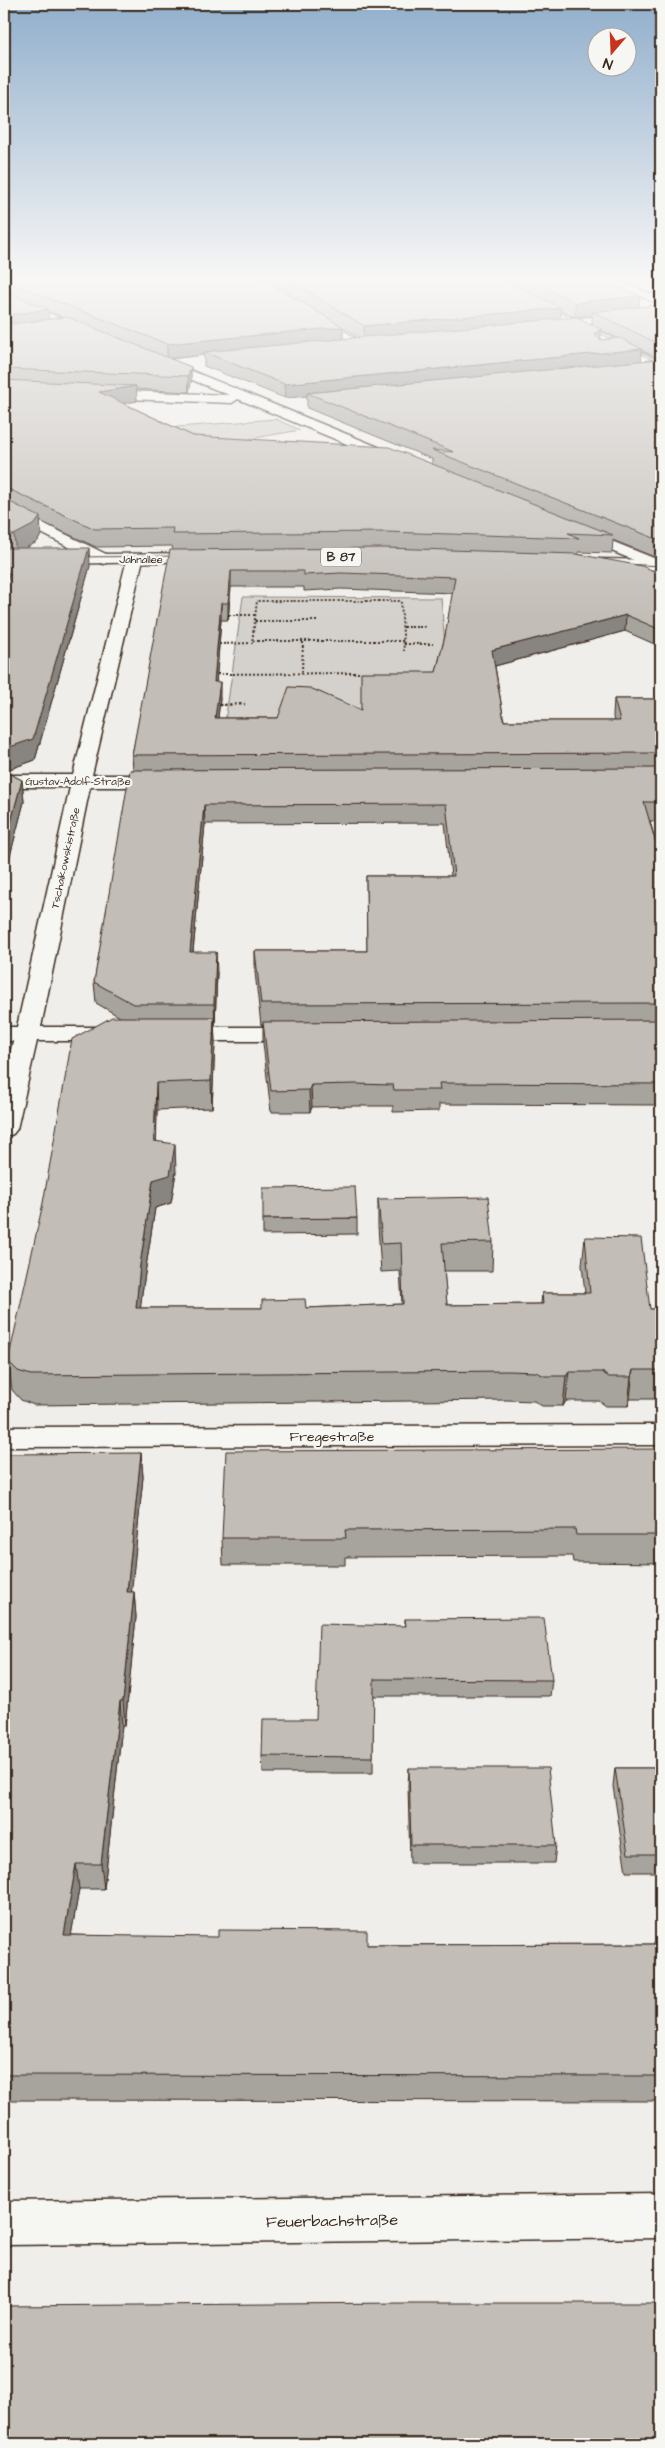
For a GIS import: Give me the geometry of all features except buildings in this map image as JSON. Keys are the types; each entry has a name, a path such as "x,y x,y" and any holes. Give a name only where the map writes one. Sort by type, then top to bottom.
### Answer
{"street":[{"path":"228,391 271,409 293,410 317,427 409,464"},
{"path":"86,394 249,400"},
{"path":"300,430 317,427"},
{"path":"376,451 404,445"},
{"path":"4,508 104,559"},
{"path":"569,529 661,569"},
{"path":"20,560 44,546 52,533"},
{"path":"586,536 596,548 583,563 661,569"},
{"name":"Jahnallee","path":"4,560 222,558"},
{"name":"Tschaikowskistraße","path":"4,1129 15,1034 82,781 135,559"},
{"name":"Gustav-Adolf-Straße","path":"4,781 180,780"},
{"path":"15,1034 324,1034"},
{"name":"Fregestraße","path":"4,1436 661,1435"},
{"name":"Feuerbachstraße","path":"4,2223 661,2216"}],"path":[{"path":"253,641 257,601 401,601 404,651"},
{"path":"229,615 256,615"},
{"path":"255,621 319,621"},
{"path":"403,627 426,627"},
{"path":"219,644 252,644 253,641 433,644"},
{"path":"302,672 303,641"},
{"path":"217,674 373,673"},
{"path":"219,705 245,704"}],"shaded area":[{"path":"275,419 300,430 182,451 94,434"},
{"path":"243,597 441,598 450,703 223,736"}],"tram line":[{"path":"76,557 181,556"},
{"path":"624,564 661,566"}]}
